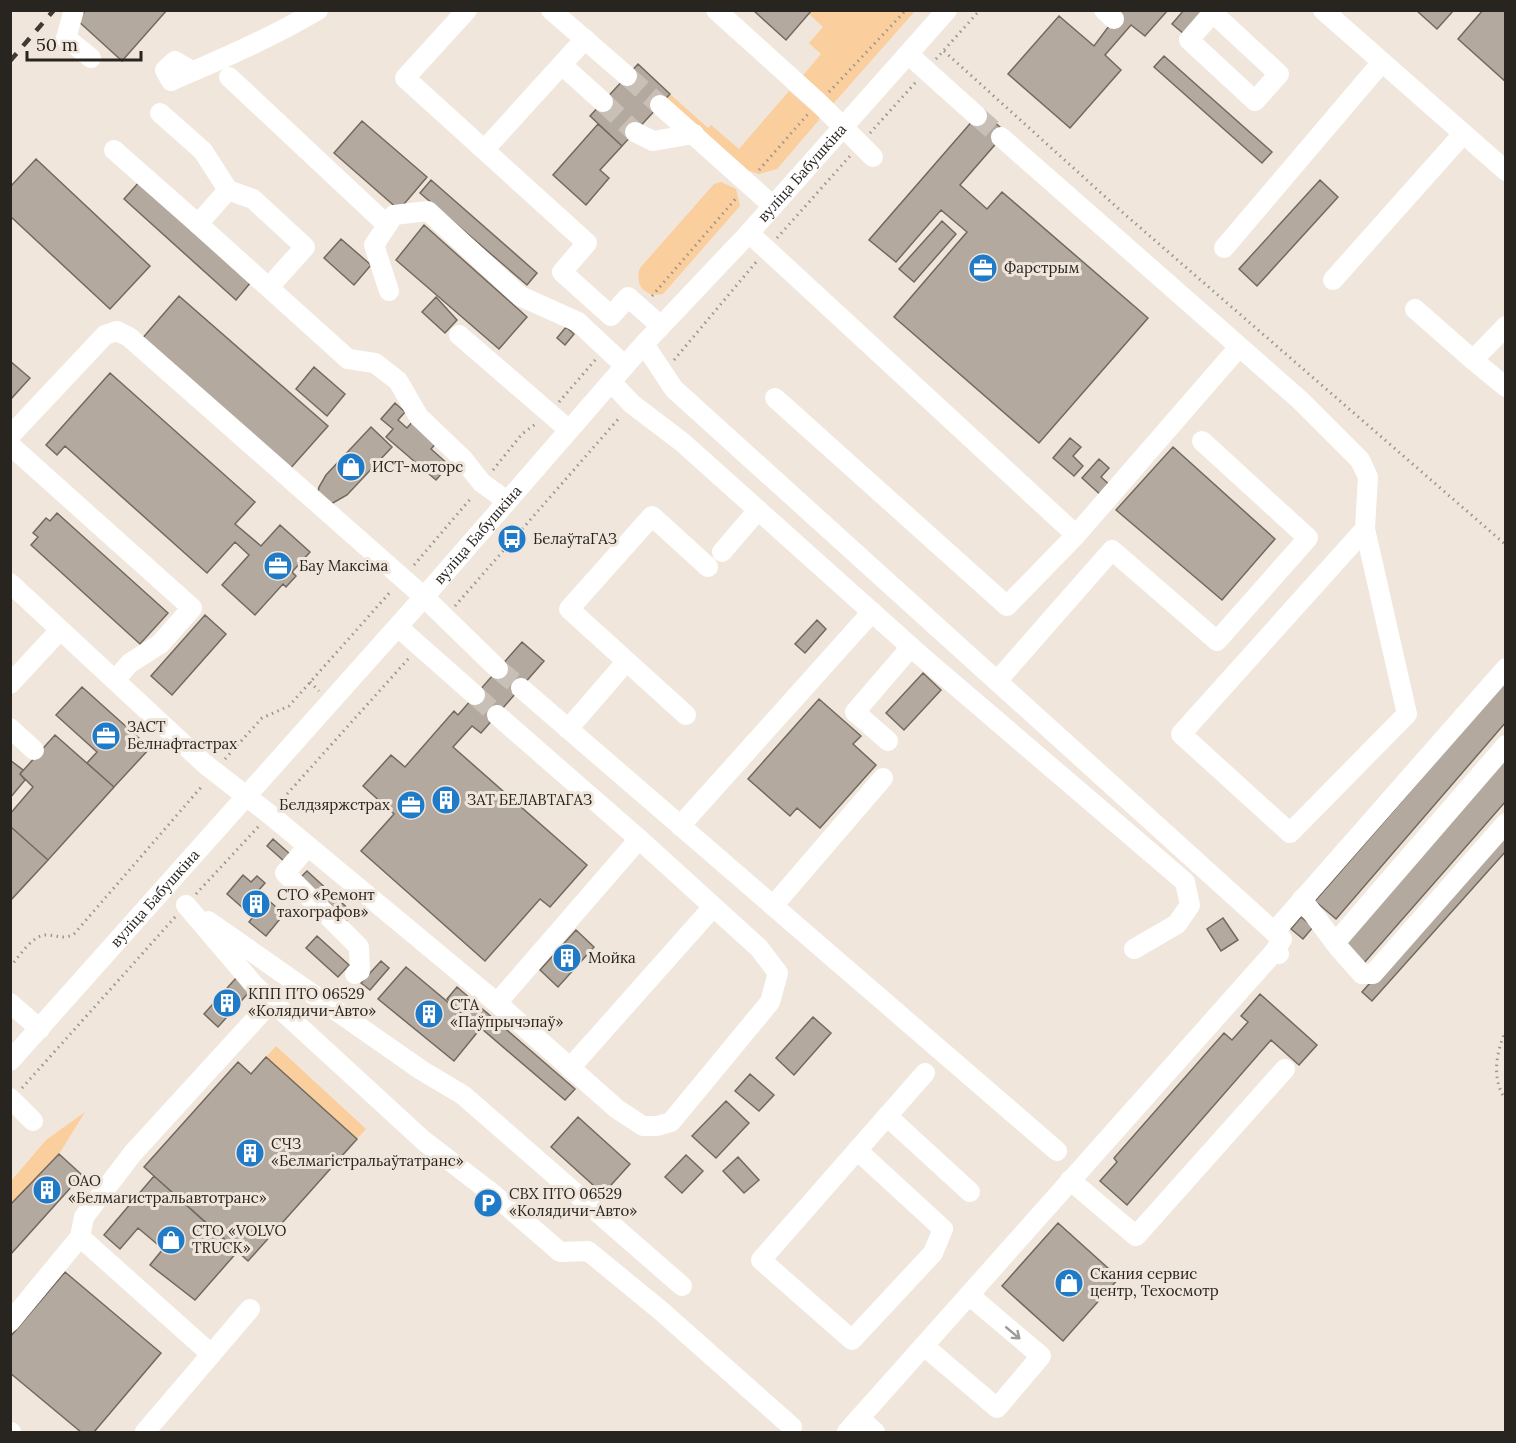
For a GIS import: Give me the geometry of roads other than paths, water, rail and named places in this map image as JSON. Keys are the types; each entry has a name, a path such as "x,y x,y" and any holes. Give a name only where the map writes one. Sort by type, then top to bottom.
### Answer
{"street":[{"path":"74,10 66,38 91,58"},
{"path":"192,71 274,36 318,10"},
{"path":"467,10 405,78 587,243 562,272 611,316 628,297 661,326"},
{"path":"551,10 627,76"},
{"path":"716,10 819,103 867,150"},
{"name":"вуліца Бабушкіна","path":"10,1061 398,627 644,344 749,233 947,10"},
{"path":"1323,10 1506,171"},
{"path":"1214,12 1279,74 1255,101 1189,40 1214,12"},
{"path":"485,149 585,39"},
{"path":"908,54 976,116"},
{"path":"1224,248 1382,62"},
{"path":"562,65 603,102"},
{"path":"229,77 387,225"},
{"path":"660,105 773,206"},
{"path":"160,113 203,151 228,190 253,199 305,247 269,287"},
{"path":"635,132 652,141 694,134"},
{"path":"1333,280 1463,134"},
{"path":"1001,137 1300,400 1360,460 1368,477 1365,529 1407,714 1290,833 1181,734 1365,529"},
{"path":"114,150 348,359 375,363 398,381 419,417 463,459 482,483 507,501"},
{"path":"198,224 228,190"},
{"path":"389,291 374,245 394,215 428,211 520,296 578,322 625,366"},
{"path":"749,233 1076,535"},
{"path":"1415,309 1506,387"},
{"path":"1473,360 1506,326"},
{"path":"10,436 105,335 117,331 129,338 424,597 498,669"},
{"path":"459,335 569,430"},
{"path":"644,344 674,389 997,681 1276,946"},
{"path":"775,398 1007,606 1076,535 1239,347"},
{"path":"612,382 632,404 682,442 911,647 1185,882 1190,905 1177,924 1134,949"},
{"path":"997,681 1112,550 1217,641 1308,538 1202,441"},
{"path":"10,445 192,608 160,644 130,663 115,680"},
{"path":"722,552 758,510"},
{"path":"686,715 569,609 652,516 708,567"},
{"path":"10,583 215,771 497,1003 617,1109 643,1126 657,1126 670,1122 770,1002 778,973 759,948 497,715"},
{"path":"680,826 872,612"},
{"path":"398,627 475,695"},
{"path":"10,684 60,630"},
{"path":"888,741 855,712 911,647"},
{"path":"875,1432 853,1425 1276,946 1302,899 1506,668"},
{"path":"568,729 619,670"},
{"path":"521,688 1057,1151"},
{"path":"10,728 34,750"},
{"path":"1335,943 1506,745"},
{"path":"773,906 883,778"},
{"path":"1302,899 1362,974 1373,974 1506,823"},
{"path":"497,1003 639,839"},
{"path":"308,846 285,873 359,947 360,971 355,974"},
{"path":"165,888 421,1070 463,1095 682,1286"},
{"path":"186,905 255,986 423,1141 493,1194 560,1252 588,1251 660,1310 792,1427"},
{"path":"570,1068 713,907"},
{"path":"10,1322 80,1237 84,1217 133,1153 272,1001"},
{"path":"10,1003 40,1029"},
{"path":"1070,1180 1136,1236 1285,1069"},
{"path":"857,1150 943,1229 933,1253 852,1340 761,1260 924,1073"},
{"path":"11,1099 33,1121"},
{"path":"887,1116 970,1192"},
{"path":"80,1237 211,1354"},
{"path":"924,1346 997,1408 1041,1356 969,1295"},
{"path":"145,1432 250,1309"}],"tunnel":[{"path":"627,76 660,105"},
{"path":"603,102 635,132"},
{"path":"977,116 1001,137"},
{"path":"498,669 521,688"},
{"path":"475,695 497,715"}],"railway":[{"path":"10,61 54,10"}],"place":[{"name":"Фарстрым","path":"983,268"},
{"name":"ИСТ-моторс","path":"351,467"},
{"name":"БелаўтаГАЗ","path":"512,539"},
{"name":"Бау Максіма","path":"278,566"},
{"name":"ЗАСТ Белнафтастрах","path":"106,736"},
{"name":"ЗАТ БЕЛАВТАГАЗ","path":"446,800"},
{"name":"Белдзяржстрах","path":"411,805"},
{"name":"СТО «Ремонт тахографов»","path":"256,904"},
{"name":"Мойка","path":"567,958"},
{"name":"КПП ПТО 06529 «Колядичи-Авто»","path":"227,1003"},
{"name":"СТА «Паўпрычэпаў»","path":"429,1014"},
{"name":"СЧЗ «Белмагістральаўтатранс»","path":"250,1153"},
{"name":"ОАО «Белмагистральавтотранс»","path":"47,1190"},
{"name":"СВХ ПТО 06529 «Колядичи-Авто»","path":"488,1203"},
{"name":"СТО «VOLVO TRUCK»","path":"171,1240"},
{"name":"Скания сервис центр, Техосмотр","path":"1069,1283"}]}
